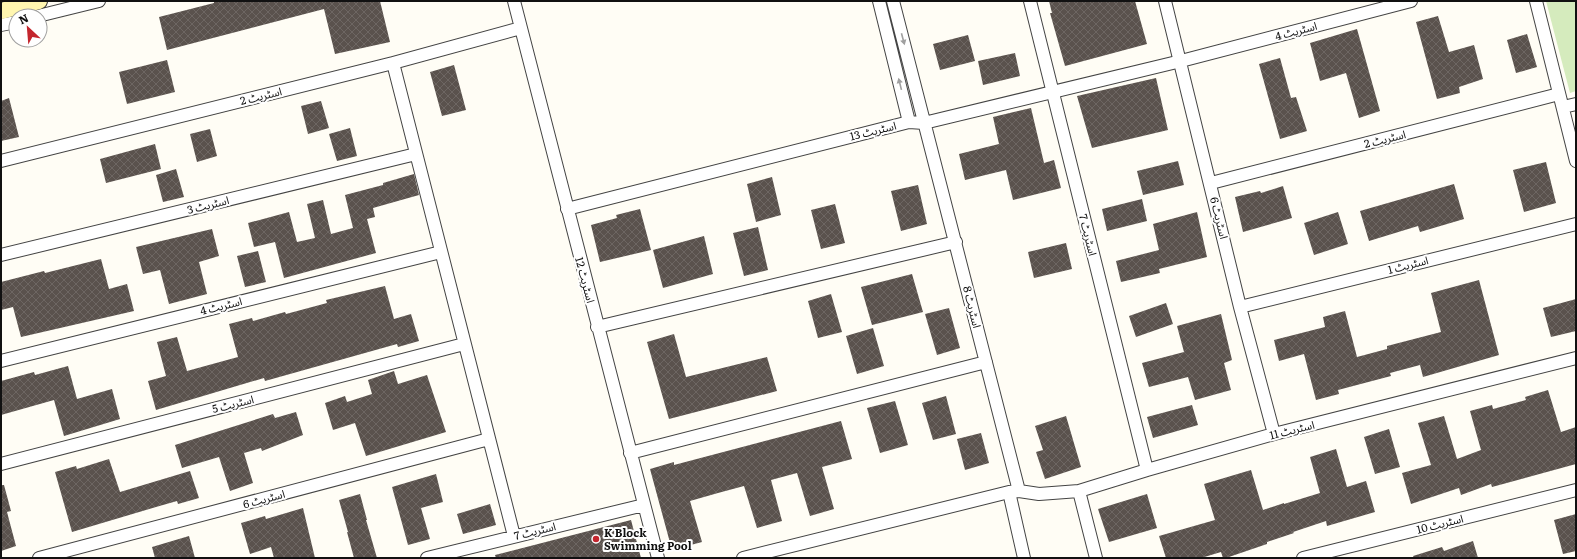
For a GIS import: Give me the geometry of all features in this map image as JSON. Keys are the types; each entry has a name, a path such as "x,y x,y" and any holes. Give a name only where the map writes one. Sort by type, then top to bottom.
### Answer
{"main road":[{"path":"1,11 39,1"}],"street":[{"path":"48,14 99,1"},
{"name":"اسٹریٹ 12","path":"514,1 597,327 658,558"},
{"path":"879,1 909,122"},
{"name":"اسٹریٹ 8","path":"893,1 986,362 1014,492 1024,558"},
{"name":"اسٹریٹ 7","path":"1030,1 1147,470"},
{"name":"اسٹریٹ 6","path":"1165,1 1211,183 1240,307 1274,434"},
{"name":"اسٹریٹ 4","path":"1181,61 1411,1"},
{"path":"1536,1 1576,160"},
{"name":"اسٹریٹ 2","path":"1,161 393,63 520,28"},
{"name":"اسٹریٹ 13","path":"567,209 909,122 924,123 1181,61"},
{"path":"393,63 514,536"},
{"name":"اسٹریٹ 2","path":"1211,183 1559,94"},
{"path":"1562,107 1576,104"},
{"name":"اسٹریٹ 3","path":"1,255 416,154"},
{"name":"اسٹریٹ 1","path":"1240,307 1576,224"},
{"path":"597,327 956,242"},
{"name":"اسٹریٹ 4","path":"1,361 441,252"},
{"name":"اسٹریٹ 5","path":"1,464 464,344"},
{"name":"اسٹریٹ 11","path":"1014,492 1039,494 1079,491 1274,434 1576,358"},
{"path":"630,453 986,362"},
{"name":"اسٹریٹ 6","path":"39,558 489,439"},
{"name":"اسٹریٹ 10","path":"1303,558 1576,490"},
{"path":"1079,491 1096,558"},
{"path":"743,558 1014,492"},
{"name":"اسٹریٹ 7","path":"427,558 455,555 514,536 644,505"}],"green space":[{"path":"1546,1 1576,1 1576,91 1570,93"}],"building":[{"path":"214,1 380,1 390,42 335,54 324,9 167,50 159,17 214,3"},
{"path":"1049,1 1135,1 1147,44 1065,66 1050,13 1052,13"},
{"path":"1438,16 1449,52 1474,45 1483,79 1459,87 1460,93 1437,99 1416,22"},
{"path":"1357,29 1380,111 1359,118 1346,73 1320,81 1310,43"},
{"path":"1527,34 1537,67 1516,73 1507,40"},
{"path":"968,35 975,61 940,70 933,44"},
{"path":"1015,53 1020,76 983,85 978,61"},
{"path":"1280,58 1291,98 1296,97 1307,131 1280,139 1259,64"},
{"path":"167,60 175,92 127,104 119,72"},
{"path":"454,65 466,110 442,116 430,72"},
{"path":"1156,78 1168,130 1092,148 1077,96"},
{"path":"9,98 19,137 1,141 1,101"},
{"path":"321,101 329,128 308,134 301,106"},
{"path":"1031,108 1044,163 1054,160 1061,188 1013,200 1006,170 965,180 959,154 999,144 993,117"},
{"path":"350,128 357,156 337,161 329,134"},
{"path":"210,129 217,156 197,162 190,134"},
{"path":"155,144 161,169 106,183 100,159"},
{"path":"1178,161 1184,185 1143,195 1137,171"},
{"path":"1546,162 1556,203 1524,212 1513,170"},
{"path":"176,169 184,197 163,202 156,175"},
{"path":"414,174 419,195 373,208 375,217 367,219 376,253 284,278 275,242 254,247 248,223 289,212 297,242 315,238 307,204 323,200 331,234 353,228 345,195 383,185 383,183"},
{"path":"772,177 781,215 756,222 747,184"},
{"path":"1454,184 1464,219 1420,232 1418,226 1369,241 1360,211"},
{"path":"918,185 927,224 901,231 891,191"},
{"path":"1283,186 1292,218 1243,232 1235,197 1260,191 1261,193"},
{"path":"1142,199 1147,221 1107,231 1102,209"},
{"path":"835,204 845,243 821,249 811,210"},
{"path":"640,209 651,250 600,262 591,225 617,218 616,215"},
{"path":"1197,212 1207,257 1159,269 1160,273 1121,282 1116,261 1159,250 1153,224"},
{"path":"1338,212 1348,244 1314,255 1304,223"},
{"path":"758,227 768,270 744,276 733,233"},
{"path":"212,229 219,256 199,262 207,294 169,304 160,270 143,274 136,247"},
{"path":"704,236 713,274 663,288 653,250"},
{"path":"1066,243 1072,269 1034,278 1028,252"},
{"path":"258,251 266,282 245,287 237,256"},
{"path":"101,259 109,289 127,284 134,311 21,337 13,307 1,310 1,282"},
{"path":"912,274 923,312 872,325 861,287"},
{"path":"1479,280 1499,355 1423,377 1420,365 1390,373 1391,376 1338,390 1339,394 1316,400 1304,354 1279,361 1274,340 1325,327 1323,317 1345,311 1357,357 1387,349 1387,346 1441,332 1431,293"},
{"path":"385,286 394,319 411,314 419,341 398,347 397,344 265,381 264,378 156,410 148,381 166,376 157,342 177,337 187,371 238,357 229,324 252,318 253,321 285,312 286,314 327,303 326,300"},
{"path":"831,294 842,332 818,338 808,301"},
{"path":"1576,299 1576,331 1551,337 1543,308"},
{"path":"1166,303 1173,324 1136,337 1129,316"},
{"path":"949,308 960,348 937,355 925,314"},
{"path":"1221,314 1232,360 1224,363 1231,390 1195,400 1188,377 1149,387 1142,363 1184,352 1177,326"},
{"path":"873,328 884,366 857,374 846,336"},
{"path":"674,334 686,377 767,357 777,391 669,419 647,342"},
{"path":"68,366 77,399 112,389 120,419 64,436 54,400 1,415 1,381 34,372 35,375"},
{"path":"394,371 398,384 427,375 446,432 366,456 355,423 333,430 325,403 345,396 347,402 372,394 368,380"},
{"path":"1548,390 1561,432 1576,427 1576,464 1492,487 1491,484 1461,495 1459,488 1411,504 1402,473 1431,465 1418,423 1444,416 1457,459 1481,450 1470,411 1492,405 1493,409 1526,400 1525,397"},
{"path":"946,396 956,434 933,440 922,403"},
{"path":"895,401 908,445 880,453 867,408"},
{"path":"1192,405 1198,425 1153,438 1147,417"},
{"path":"296,412 303,435 262,451 261,448 244,453 253,483 230,491 219,457 182,468 175,445 273,414 275,418"},
{"path":"1066,416 1081,467 1045,479 1036,452 1043,450 1035,426"},
{"path":"841,421 852,459 822,467 834,509 810,516 797,473 771,480 782,521 757,528 744,486 690,501 702,542 672,550 650,469 674,462 674,465"},
{"path":"1389,429 1400,467 1375,474 1364,437"},
{"path":"981,433 989,463 965,470 957,439"},
{"path":"1336,449 1347,487 1366,481 1375,512 1327,526 1326,521 1226,558 1223,558 1221,552 1201,558 1166,558 1159,536 1215,520 1204,484 1251,470 1263,510 1320,493 1310,457"},
{"path":"109,459 120,492 190,471 199,498 178,504 177,501 72,532 55,472 76,466 77,469"},
{"path":"436,474 443,502 421,508 430,539 408,545 392,487"},
{"path":"1,485 4,485 11,511 7,512 16,546 1,551"},
{"path":"360,494 377,558 354,558 347,532 339,500"},
{"path":"1147,494 1157,528 1109,542 1098,509"},
{"path":"490,504 496,525 463,534 457,514"},
{"path":"303,508 315,558 274,558 271,547 250,554 241,523 265,516 266,519"},
{"path":"1576,514 1576,551 1563,554 1554,520"},
{"name":"K Block Swimming Pool","path":"631,520 641,558 496,558 495,555"},
{"path":"189,536 195,558 155,558 152,547"},
{"path":"1473,541 1478,558 1414,558 1413,556 1442,547 1444,551"}],"place":[{"name":"K Block Swimming Pool","path":"596,539"}]}
